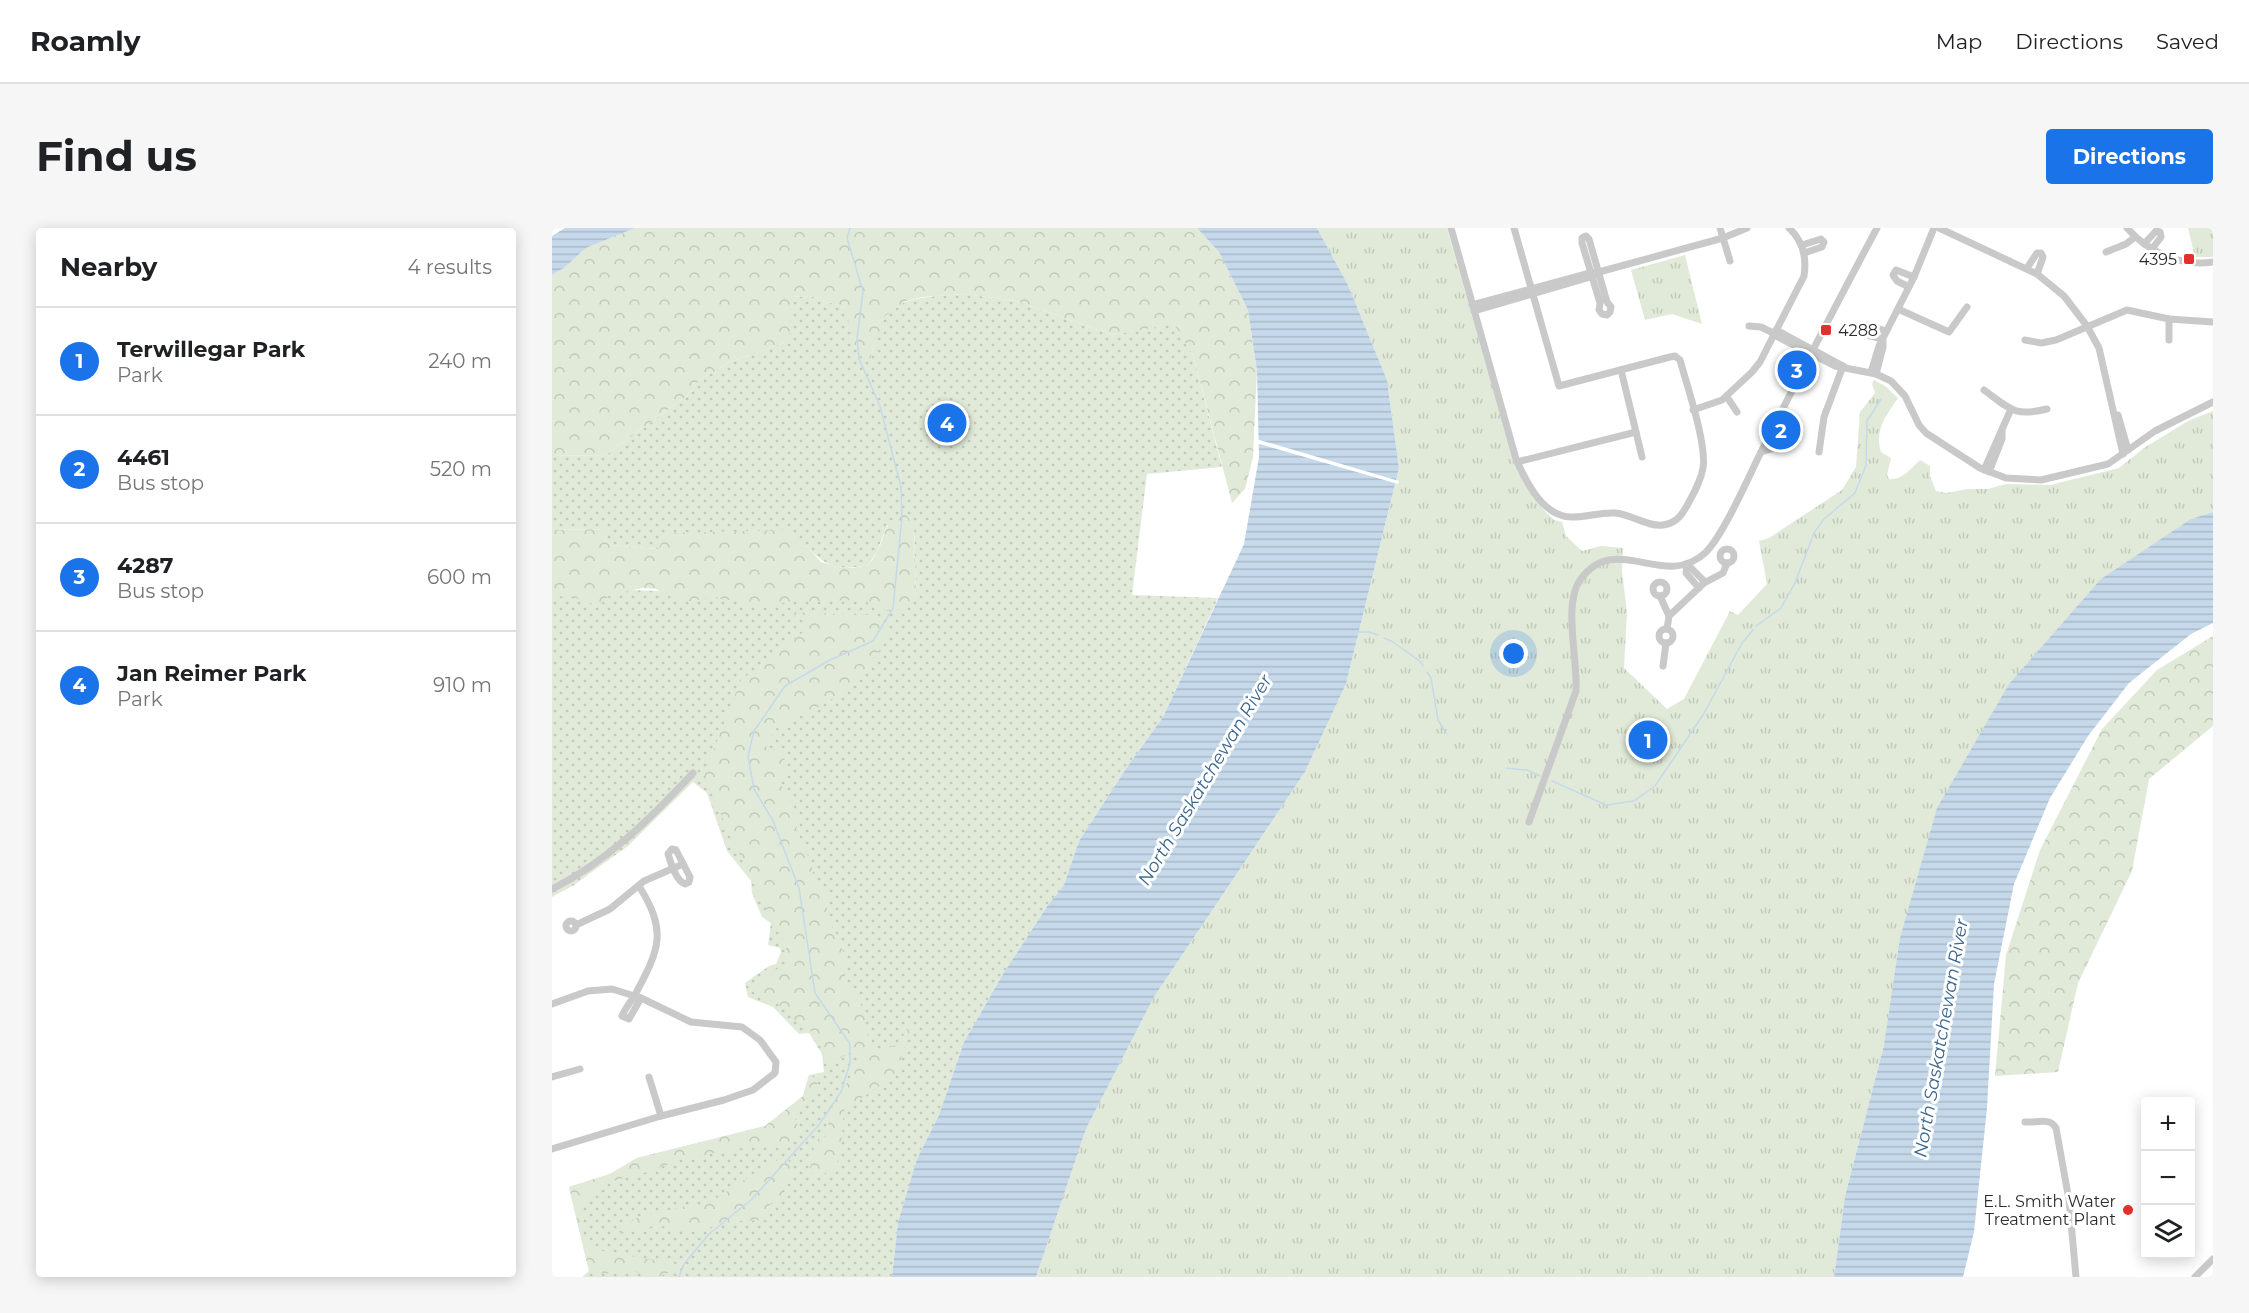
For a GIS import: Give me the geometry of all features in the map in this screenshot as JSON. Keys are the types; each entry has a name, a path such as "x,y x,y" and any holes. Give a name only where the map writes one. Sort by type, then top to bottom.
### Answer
{"street":[{"path":"1451,228 1517,462 1529,485 1543,504 1558,515 1575,517 1615,513 1656,525 1670,523 1683,514 1698,485 1702,471 1702,444 1680,360 1678,357 1670,357 1559,386 1514,228"},
{"path":"1720,228 1730,261"},
{"path":"1473,308 1723,238 1747,228"},
{"path":"1693,410 1727,397 1756,368 1775,333 1804,276 1802,245 1789,228"},
{"path":"1529,822 1576,691 1577,673 1571,605 1578,583 1594,567 1614,559 1633,560 1666,567 1687,564 1700,557 1713,544 1877,228"},
{"path":"1874,373 1884,347 1883,340 1886,331 1910,287 1934,228"},
{"path":"1939,228 2027,268 2064,296 2087,326 2099,348 2125,452"},
{"path":"2127,228 2144,244 2170,258 2213,262"},
{"path":"2144,244 2156,231 2160,232 2161,237 2152,249"},
{"path":"1586,237 1590,239 1607,302 1611,307 1607,315 1602,314 1599,310 1600,303 1591,275 1582,243 1582,238 1586,237"},
{"path":"2106,252 2126,244 2135,237"},
{"path":"1802,245 1821,239 1824,242 1822,247 1804,253"},
{"path":"2027,268 2037,253 2041,253 2043,257 2037,274"},
{"path":"1910,287 1897,281 1893,274 1896,270 1914,277"},
{"path":"1898,309 1949,332 1967,307"},
{"path":"2025,340 2041,344 2056,340 2127,310 2169,319 2213,322"},
{"path":"2169,319 2169,340"},
{"path":"1883,340 1870,336 1865,332 1865,328 1870,325 1886,331"},
{"path":"1749,327 1761,327 1775,333 1812,351 1835,366 1874,373 1891,381 1903,393 1919,425 1926,433 1987,471 2017,479 2042,480 2113,461 2155,431 2213,402"},
{"path":"1819,453 1824,417 1843,366"},
{"path":"1621,370 1642,457"},
{"path":"1984,390 2011,409 2027,414 2048,409"},
{"path":"1727,397 1737,412"},
{"path":"1987,471 2002,439 2002,432 2011,409"},
{"path":"1761,452 1780,446 1776,423"},
{"path":"1517,462 1636,432"},
{"path":"1669,616 1705,582 1723,573 1727,563"},
{"path":"1687,564 1705,582"},
{"path":"1687,564 1686,573 1699,588"},
{"path":"1660,596 1669,616 1667,629 1673,635 1670,642 1666,643 1663,666"},
{"path":"552,889 577,877 621,844 693,773"},
{"path":"672,849 676,850 683,864 690,877 686,884 679,881 673,868 668,854 672,849"},
{"path":"576,924 602,914 644,881 683,864"},
{"path":"638,997 656,951 658,938 657,922 652,907 639,886"},
{"path":"552,1004 588,990 612,988 638,997 691,1022 742,1027 760,1040 776,1062 774,1073 753,1090 552,1149"},
{"path":"552,1077 580,1069"},
{"path":"649,1077 661,1116"},
{"path":"719,1092 724,1100"},
{"path":"2025,1122 2049,1121 2056,1128 2069,1200 2076,1277"},
{"path":"2195,1277 2213,1259"}],"green space":[{"path":"635,228 1197,228 1219,252 1248,310 1257,371 1253,457 1245,489 1232,503 1193,355 1174,324 1113,335 1016,301 965,294 923,297 906,301 885,316 870,359 863,359 855,347 845,308 810,296 791,297 790,333 784,343 730,362 700,380 688,395 606,455 552,456 552,275 564,268 586,248"},
{"path":"1317,228 1447,228 1514,463 1543,509 1554,520 1562,522 1566,536 1582,551 1601,546 1623,548 1622,571 1627,613 1624,668 1667,709 1684,699 1730,611 1738,615 1767,584 1759,541 1769,538 1842,490 1856,467 1860,412 1875,393 1872,384 1874,380 1898,398 1882,423 1879,437 1881,452 1891,458 1887,475 1889,479 1902,476 1920,460 1930,466 1930,476 1936,491 1946,493 1968,489 1988,489 2006,484 2050,485 2119,468 2144,448 2188,421 2213,411 2213,512 2191,519 1884,1045 1845,1196 1834,1277 1036,1277 1086,1129 1154,997 1305,772 1346,684 1399,468 1387,380 1348,285"},
{"path":"2188,228 2213,228 2213,257 2195,257"},
{"path":"1685,255 1702,324 1672,314 1645,320 1631,270"},
{"path":"965,294 1016,301 1113,335 1174,323 1193,355 1222,467 1147,474 1132,595 1218,598 1163,717 1079,841 1064,885 1048,905 1003,974 964,1042 939,1115 917,1159 898,1222 892,1277 582,1277 589,1271 569,1187 610,1174 637,1158 765,1126 803,1096 809,1075 824,1072 822,1054 809,1033 799,1034 773,1007 748,997 745,983 769,966 776,964 781,952 780,948 768,945 771,923 762,917 752,893 751,881 727,851 707,793 693,782 628,846 574,885 552,897 552,588 916,598 914,526 887,525 877,552 868,565 848,568 827,563 806,545 658,549 610,545 605,541 606,529 552,530 552,456 606,455 688,395 700,380 730,362 784,343 790,297 810,296 846,308 855,347 870,359 884,318 890,310 921,298"},
{"path":"905,513 914,526 916,598 897,610 887,611 874,604 858,600 791,602 748,607 737,600 724,600 713,596 694,601 679,601 656,589 643,588 610,595 599,605 580,599 552,595 552,530 607,529 605,541 610,545 658,549 668,533 786,530 806,545 821,562 837,567 852,568 868,565 876,554 889,524"},
{"path":"788,612 874,615 890,625 881,648 852,687 775,729 766,747 782,752 788,772 779,781 799,816 796,831 810,860 814,878 827,894 827,916 845,955 845,978 863,1008 869,1043 876,1054 899,1043 914,1017 897,1071 884,1083 844,1110 840,1158 831,1170 814,1179 810,1169 815,1140 826,1136 830,1115 859,1060 855,1051 829,1066 816,1034 801,1026 776,1002 754,993 753,984 785,964 786,947 729,834 704,774 741,680 803,632 805,622"},
{"path":"2213,636 2213,726 2149,779 2132,871 2078,983 2058,1072 1995,1076 2006,955 2040,850 2102,729 2157,670"},
{"path":"809,1075 818,1079 814,1097 800,1106 795,1121 804,1133 783,1148 753,1146 683,1159 644,1173 608,1182 602,1191 582,1206 582,1230 591,1249 688,1266 657,1277 647,1277 630,1269 612,1274 589,1271 569,1187 610,1174 637,1158 765,1126 803,1096"},
{"path":"786,1156 797,1175 784,1184 782,1196 769,1205 770,1220 734,1221 684,1232 658,1225 620,1234 619,1230 638,1217 691,1205 700,1209 764,1167"}],"water":[{"path":"565,228 635,228 586,248 564,268 552,275 552,236"},
{"name":"North Saskatchewan River","path":"1197,228 1317,228 1348,285 1387,380 1399,468 1346,684 1305,772 1154,997 1086,1129 1036,1277 892,1277 898,1222 917,1159 939,1115 964,1042 1003,974 1048,905 1064,885 1079,841 1163,717 1244,544 1259,457 1257,371 1248,310 1219,252"},
{"name":"North Saskatchewan River","path":"2213,512 2213,623 2191,634 2129,683 2088,736 2050,798 2014,884 1994,984 1987,1108 1974,1232 1963,1277 1834,1277 1845,1196 1884,1045 1900,938 1937,808 2009,684 2101,579 2191,519"}],"pier":[{"path":"1256,439 1399,481 1398,484 1256,443"}],"waterway":[{"path":"679,1277 684,1264 709,1234 751,1200 818,1126 841,1092 850,1063 850,1044 815,993 799,888 773,821 754,789 748,756 754,731 785,686 830,660 873,641 893,608 902,517 901,487 880,406 859,359 857,339 863,291 847,238 850,228"},
{"path":"1756,626 1781,608 1795,583 1814,533 1824,519 1855,493 1866,465 1867,421 1881,399"},
{"path":"1552,781 1606,805 1634,801 1655,786 1703,715 1742,643 1753,630"},
{"path":"1359,632 1378,635"},
{"path":"1384,638 1421,662 1423,666"},
{"path":"1427,672 1431,678 1438,720 1446,733"},
{"path":"1506,768 1527,770 1540,776"}],"place":[{"name":"4395","path":"2189,259"},
{"name":"4288","path":"1826,330"},
{"name":"4287","path":"1797,370"},
{"name":"Jan Reimer Park","path":"947,423"},
{"name":"4461","path":"1781,430"},
{"name":"Terwillegar Park","path":"1648,740"},
{"name":"E.L. Smith Water Treatment Plant","path":"2128,1210"}]}
